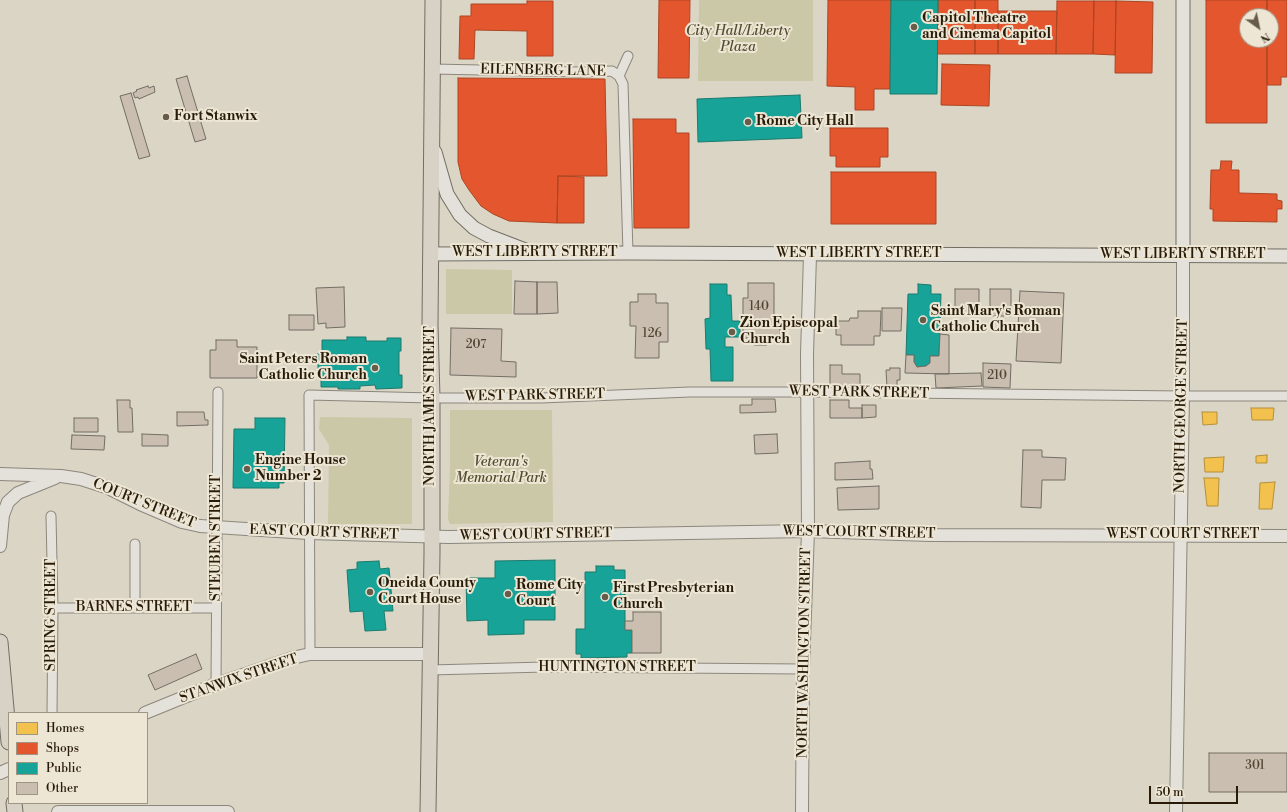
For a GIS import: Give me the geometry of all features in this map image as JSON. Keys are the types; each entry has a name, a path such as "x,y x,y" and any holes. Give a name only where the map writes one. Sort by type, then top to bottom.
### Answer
{"main road":[{"name":"NORTH JAMES STREET","path":"428,812 432,537 432,398 430,324 433,0"},
{"name":"NORTH GEORGE STREET","path":"1183,0 1184,255"},
{"path":"432,135 438,164 447,194 460,215 474,228 489,236 535,253"},
{"name":"WEST LIBERTY STREET","path":"431,254 628,253 1287,256"},
{"path":"0,642 8,731"}],"street":[{"path":"620,76 628,56"},
{"name":"EILENBERG LANE","path":"432,69 580,72 612,71 620,76 623,84 628,253"},
{"name":"NORTH WASHINGTON STREET","path":"802,812 803,669 808,531 807,354 810,255"},
{"name":"NORTH GEORGE STREET","path":"1176,812 1184,255"},
{"name":"STEUBEN STREET","path":"216,684 218,392"},
{"name":"WEST PARK STREET","path":"308,533 309,395 432,398 541,398 690,392 808,392 1287,396"},
{"name":"COURT STREET","path":"0,474 61,476 81,479 106,487 140,504 182,522 216,528"},
{"path":"0,546 3,515 8,502 18,493 61,476"},
{"name":"SPRING STREET","path":"51,516 53,608 52,712"},
{"name":"EAST COURT STREET","path":"216,528 432,537"},
{"name":"WEST COURT STREET","path":"432,537 808,531 930,535 1287,536"},
{"path":"308,533 310,654"},
{"path":"135,544 135,608"},
{"name":"BARNES STREET","path":"53,608 216,608"},
{"name":"STANWIX STREET","path":"147,712 216,684 292,658 310,654 430,654"},
{"name":"HUNTINGTON STREET","path":"430,670 545,667 803,669"},
{"path":"58,812 228,812"}],"green space":[{"name":"City Hall/Liberty Plaza","path":"699,0 813,0 813,81 698,81"},
{"path":"446,269 512,270 512,314 446,314"},
{"name":"Veteran's Memorial Park","path":"450,410 552,410 553,522 450,524 448,519"},
{"path":"320,417 412,418 412,524 328,524 329,445 319,429"}],"building: Homes":[{"path":"1251,408 1274,408 1273,420 1252,420"},
{"path":"1202,412 1217,412 1217,424 1203,425"},
{"path":"1267,455 1267,463 1256,463 1256,456"},
{"path":"1224,457 1223,472 1205,472 1204,458"},
{"path":"1204,478 1219,478 1218,506 1207,506"},
{"path":"1275,482 1272,509 1259,509 1260,483"}],"building: Shops":[{"path":"659,0 690,0 689,78 658,78"},
{"path":"828,0 891,0 890,89 874,89 874,110 855,110 855,87 827,86"},
{"path":"938,0 975,0 975,54 937,54"},
{"path":"975,0 998,0 998,54 975,54"},
{"path":"1206,0 1267,0 1267,8 1239,8 1239,48 1267,48 1267,123 1206,123"},
{"path":"1267,0 1287,0 1287,77 1281,77 1281,85 1267,85 1267,48 1279,48 1279,8 1267,8"},
{"path":"527,1 553,1 553,56 527,56 527,31 475,30 474,59 459,59 460,16 471,16 471,4 527,4"},
{"path":"1057,1 1094,1 1093,54 1056,54"},
{"path":"1094,1 1116,1 1115,55 1093,54"},
{"path":"1116,1 1153,2 1152,73 1115,73"},
{"path":"998,11 1057,11 1056,54 998,54"},
{"path":"942,64 990,65 989,106 941,105"},
{"path":"458,78 605,79 607,176 558,176 557,223 509,221 493,214 481,206 462,179 458,162"},
{"path":"633,119 676,119 676,133 689,133 689,228 634,228"},
{"path":"830,128 888,128 888,157 880,157 880,167 836,167 836,156 830,156"},
{"path":"1221,161 1232,161 1231,170 1239,170 1239,193 1277,194 1277,200 1282,201 1282,209 1277,209 1277,222 1213,221 1213,209 1210,209 1211,170 1220,170"},
{"path":"831,172 936,172 936,224 831,224"},
{"path":"558,176 584,177 584,223 557,223"}],"building: Public":[{"name":"Capitol Theatre and Cinema Capitol","path":"891,0 938,0 937,94 890,94"},
{"name":"Rome City Hall","path":"800,95 802,138 698,142 697,99"},
{"path":"710,284 727,284 727,295 731,295 732,321 740,321 740,337 725,337 725,347 733,347 733,381 711,381 710,349 706,349 705,319 710,318"},
{"name":"Saint Mary's Roman Catholic Church","path":"918,284 931,285 931,294 941,294 939,356 930,356 930,363 926,366 917,367 914,362 914,355 906,355 908,294 918,294"},
{"path":"347,337 366,337 366,341 387,341 387,338 401,338 401,351 399,351 399,375 402,375 402,388 376,389 375,385 360,386 360,389 321,387 321,375 318,375 318,353 322,353 322,340 347,340"},
{"path":"255,418 285,418 284,483 279,483 279,488 233,488 234,429 255,429"},
{"path":"555,560 555,620 524,620 524,634 488,635 488,620 467,621 466,578 495,578 495,561"},
{"name":"Oneida County Court House","path":"379,561 380,569 389,568 393,611 384,611 386,630 365,631 363,611 350,612 347,570 357,569 357,562"},
{"name":"First Presbyterian Church","path":"596,566 614,566 614,570 625,570 625,630 632,630 632,653 627,653 627,657 581,658 581,654 576,654 576,629 585,629 585,572 596,572"}],"building: Other":[{"path":"187,76 206,139 195,142 176,79"},
{"path":"148,86 149,88 154,86 155,92 139,99 138,97 135,98 133,93 137,91 136,90"},
{"path":"131,93 150,156 139,159 120,96"},
{"path":"515,281 537,282 537,314 514,314"},
{"path":"537,282 557,282 558,313 537,314"},
{"path":"748,283 774,283 774,315 780,315 780,338 767,338 767,345 754,345 754,338 743,338 743,298 748,298"},
{"path":"344,287 345,327 326,328 326,323 318,324 316,288"},
{"path":"955,289 979,289 979,314 955,314"},
{"path":"990,289 1011,289 1011,316 990,316"},
{"path":"1020,291 1064,293 1061,363 1016,361"},
{"path":"638,294 656,294 656,303 668,303 668,342 659,342 659,358 635,358 636,326 630,326 630,302 638,302"},
{"path":"882,308 902,308 901,331 882,331"},
{"path":"858,311 881,311 880,336 874,336 874,345 841,345 841,335 836,335 836,321 849,321 850,318 858,318"},
{"path":"289,315 314,315 314,330 289,330"},
{"path":"451,328 502,329 501,361 516,362 516,377 450,375"},
{"path":"940,334 949,335 949,374 905,373 906,355 914,355 914,362 917,367 926,366 930,363 930,356 939,356"},
{"path":"216,340 237,340 237,347 257,347 257,378 210,378 210,350 216,350"},
{"path":"983,363 1011,364 1010,388 983,387"},
{"path":"830,365 842,365 842,374 860,374 860,390 830,390"},
{"path":"890,368 900,368 900,380 897,380 897,387 887,387 886,370 890,370"},
{"path":"981,373 982,386 936,388 935,374"},
{"path":"752,399 775,399 776,412 740,413 740,405 752,405"},
{"path":"117,400 130,400 130,408 132,408 133,432 118,432"},
{"path":"830,400 849,400 849,408 862,408 862,418 830,418"},
{"path":"862,405 876,405 876,417 862,418"},
{"path":"177,412 204,412 205,420 208,420 208,425 177,426"},
{"path":"74,418 98,418 98,432 74,432"},
{"path":"142,434 168,435 168,446 142,446"},
{"path":"777,434 778,453 755,454 754,435"},
{"path":"72,435 105,436 104,450 71,449"},
{"path":"1023,450 1042,450 1042,457 1066,458 1065,480 1042,480 1041,508 1021,507"},
{"path":"870,461 870,469 872,469 873,479 835,480 835,463"},
{"path":"879,486 879,509 838,510 837,488"},
{"path":"633,612 661,612 661,653 632,653 632,630 625,630 625,621 633,621"},
{"path":"196,654 202,669 155,690 148,675"},
{"path":"1209,753 1287,753 1287,792 1209,792"}],"place":[{"name":"Capitol Theatre and Cinema Capitol","path":"914,27"},
{"name":"Fort Stanwix","path":"166,117"},
{"name":"Rome City Hall","path":"748,122"},
{"name":"Saint Mary's Roman Catholic Church","path":"923,320"},
{"name":"Zion Episcopal Church","path":"732,332"},
{"name":"Saint Peters Roman Catholic Church","path":"375,368"},
{"name":"Engine House Number 2","path":"247,469"},
{"name":"Oneida County Court House","path":"370,592"},
{"name":"Rome City Court","path":"508,594"},
{"name":"First Presbyterian Church","path":"605,597"}]}
